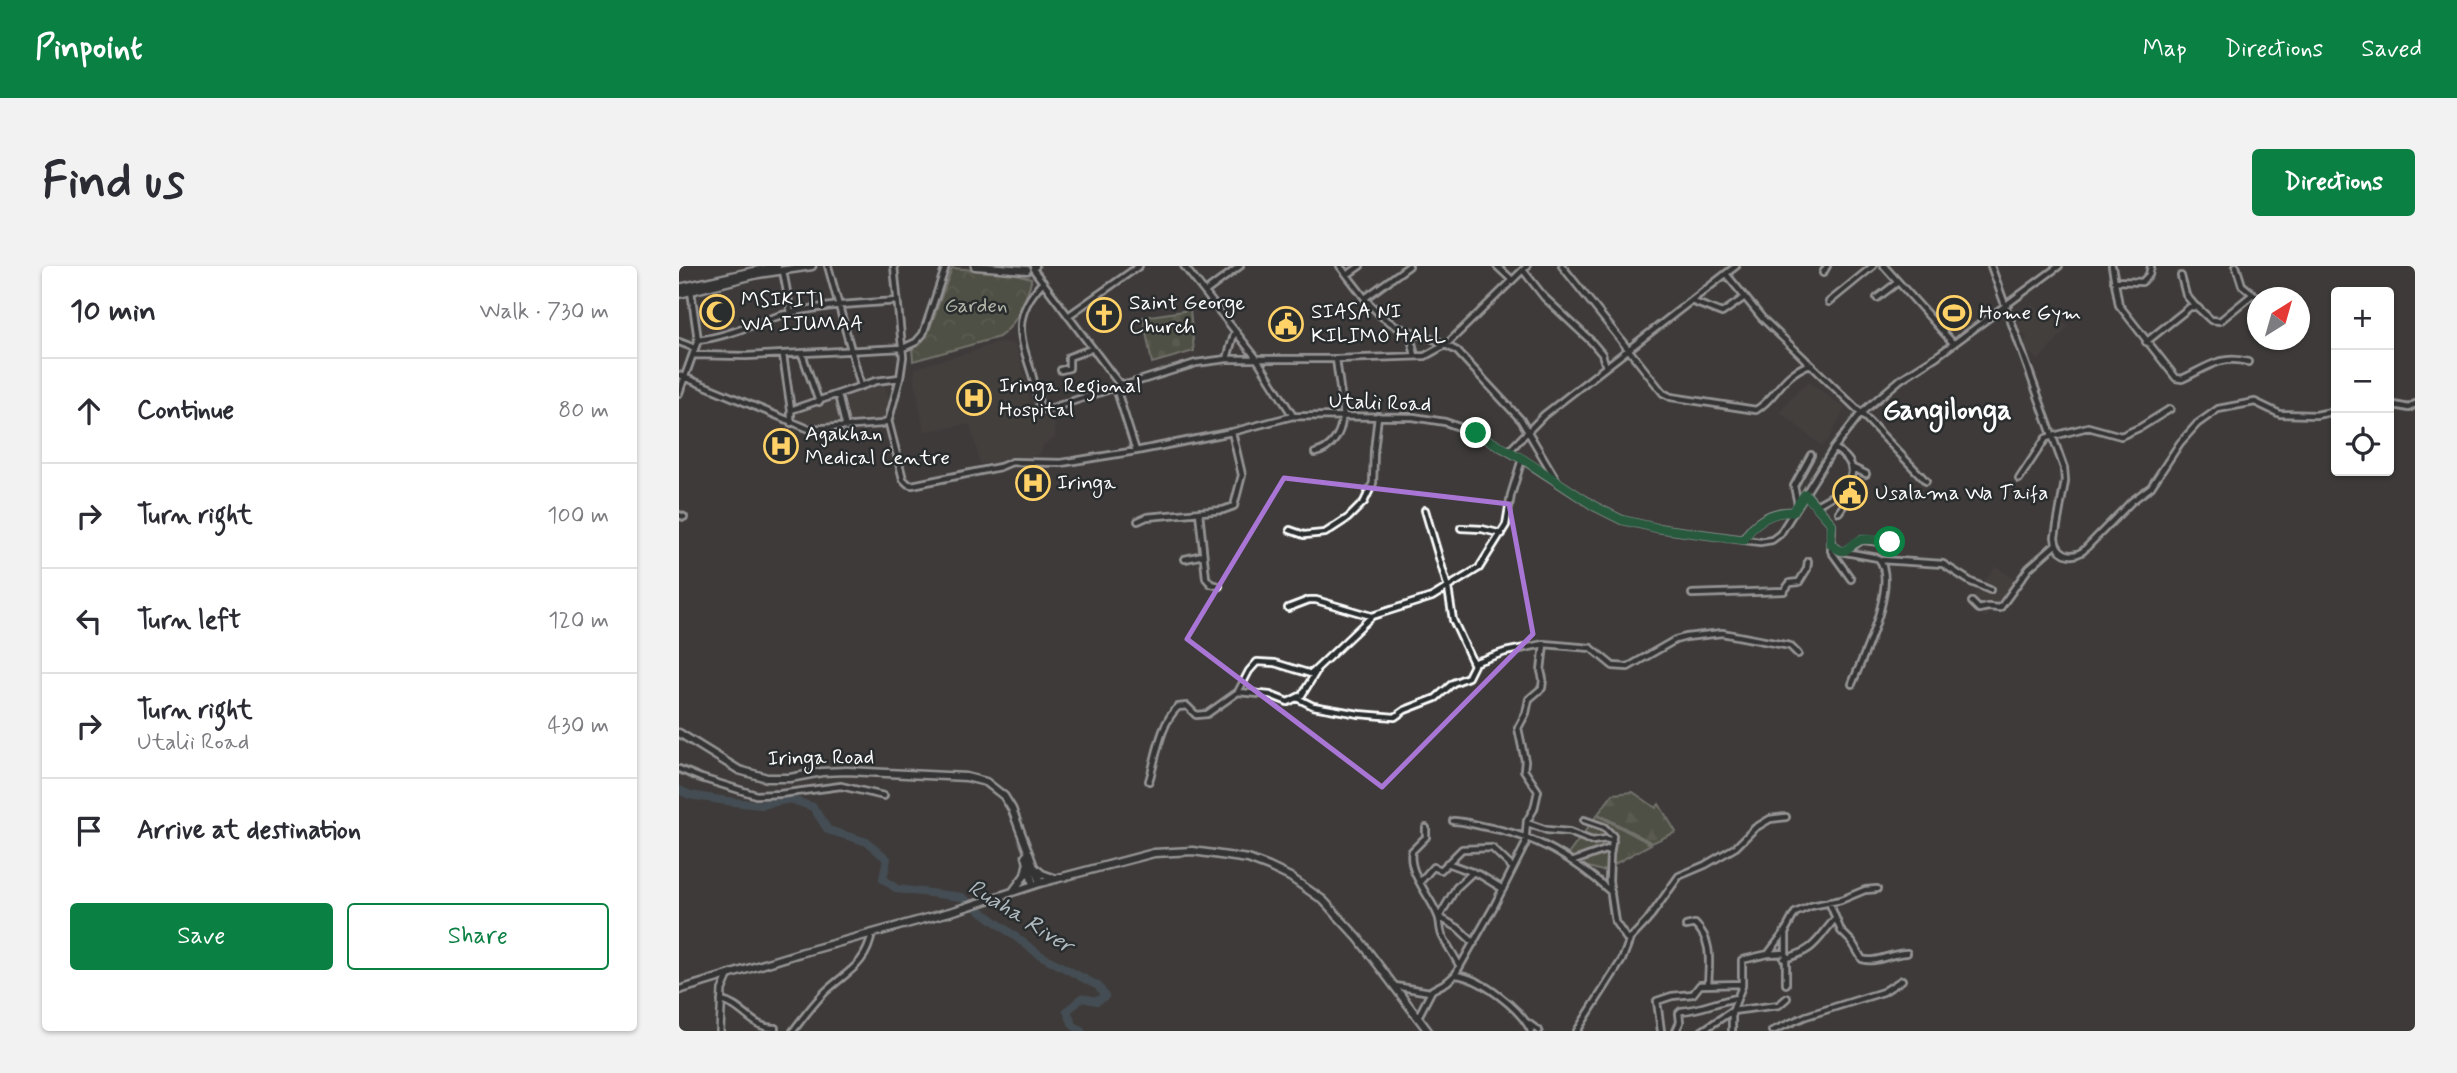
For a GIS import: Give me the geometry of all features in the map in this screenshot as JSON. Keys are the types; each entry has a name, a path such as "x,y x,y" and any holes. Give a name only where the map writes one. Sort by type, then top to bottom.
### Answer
{"highway":[{"path":"679,288 780,268 812,266"},
{"path":"975,266 1031,267"},
{"path":"679,293 780,268"},
{"name":"Iringa Road","path":"679,733 739,770 767,778 848,771 976,778 995,787 1004,796 1012,809 1030,865"},
{"path":"679,990 957,910 1036,884 1154,853 1177,850 1248,859 1290,877 1323,900 1358,938 1428,1031"},
{"path":"1030,865 1047,876 1059,879"},
{"path":"1030,865 1036,884"},
{"path":"1013,892 1030,865"}],"main road":[{"path":"720,1031 722,990 728,976"}],"street":[{"path":"828,266 861,386"},
{"path":"681,376 791,424 809,429 882,424 888,420 900,378 902,348 894,266"},
{"path":"693,355 783,355 902,348 916,342 923,334 946,266"},
{"path":"1068,316 1139,266"},
{"path":"1184,266 1257,359 1293,416"},
{"path":"1205,292 1240,266"},
{"path":"1340,266 1381,316 1410,333 1447,344 1513,411 1528,430 1558,483"},
{"path":"1347,275 1360,266"},
{"path":"1365,298 1409,266"},
{"path":"1497,266 1512,280"},
{"path":"1562,266 1626,349 1667,396 1756,410 1763,406 1790,374 1810,364"},
{"path":"1509,451 1544,415 1736,266"},
{"path":"1823,273 1827,266"},
{"path":"1829,302 1873,266"},
{"path":"1884,266 1953,343"},
{"path":"1991,266 2064,468 2065,481 2055,545 2059,551 2077,555 2083,551 2132,501 2151,487 2197,424 2218,409 2255,402 2280,414 2316,415 2331,412"},
{"name":"Utalii Road","path":"888,420 903,479 908,484 930,482 1012,462 1061,463 1136,451 1232,432 1293,416 1413,417 1445,422 1476,433 1523,459 1606,513 1622,520 1657,528 1761,542 1776,538 1834,448 1861,413 1890,387 2059,266"},
{"path":"2112,266 2118,303 2171,374 2178,379 2224,359 2233,358 2248,362"},
{"path":"2114,281 2141,282 2149,275 2151,266"},
{"path":"2236,266 2242,285 2247,289"},
{"path":"1031,267 1091,349 1122,385"},
{"path":"780,268 791,313"},
{"path":"1042,282 1023,310 1020,334 1040,407 1046,410 1196,363 1227,359 1415,356 1437,351 1525,268 1544,297 1602,354 1606,367"},
{"path":"1726,274 1762,318 1861,413 1926,481"},
{"path":"2181,276 2186,295 2211,320 2220,321 2247,302"},
{"path":"1877,298 1898,282"},
{"path":"679,393 681,376 698,340 691,291"},
{"path":"1691,301 1721,313 1745,297"},
{"path":"698,340 791,313 838,305 897,301"},
{"path":"2147,342 2188,309 2197,307"},
{"path":"1227,359 1234,333"},
{"path":"1410,333 1415,356"},
{"path":"679,342 695,348"},
{"path":"1061,370 1069,368 1067,358 1091,349"},
{"path":"802,354 819,402"},
{"path":"783,355 791,424"},
{"path":"1315,453 1326,449 1340,431 1343,417 1336,359"},
{"path":"791,410 861,386 900,378"},
{"path":"1116,388 1136,451"},
{"path":"838,396 846,428"},
{"path":"2394,405 2409,408 2415,404"},
{"path":"2019,479 2041,442 2053,435 2063,435 2090,427 2121,436 2170,409"},
{"path":"1290,530 1304,535 1325,533 1348,519 1364,502 1373,483 1378,416"},
{"path":"1138,521 1147,517 1223,510 1235,503 1242,475 1232,432"},
{"path":"1834,448 1847,456 1853,468 1866,474"},
{"path":"1798,504 1794,486 1811,455"},
{"path":"1238,692 1270,695 1285,702 1297,698 1331,653 1372,616 1423,601 1448,589 1479,568 1506,525 1511,495 1523,459"},
{"path":"1816,505 1842,487 1850,478 1853,468"},
{"path":"1839,512 1850,496 1842,487"},
{"path":"1805,494 1832,524 1832,553 1851,579"},
{"path":"1297,698 1313,706 1395,717 1405,710 1436,698 1454,683 1468,677 1473,663 1453,620 1448,589 1425,510"},
{"path":"1199,512 1207,581 1219,586"},
{"path":"1744,540 1760,521 1776,513 1793,512"},
{"path":"1461,528 1502,534"},
{"path":"1846,551 1862,540 1890,542"},
{"path":"1830,543 1837,550 1874,556 1881,560 1943,564 1971,582 1990,590"},
{"path":"1972,602 1979,609 2000,608 2029,568 2055,545"},
{"path":"1185,559 1203,555"},
{"path":"1851,684 1866,651 1882,603 1885,574 1881,560"},
{"path":"1692,594 1784,591 1790,583 1799,582 1808,562"},
{"path":"1288,608 1316,600 1372,616"},
{"path":"1473,663 1505,652 1544,644 1591,648 1608,663 1623,667 1633,666 1675,640 1701,634 1733,634 1790,646 1798,654"},
{"path":"1418,1018 1430,992 1455,975 1514,868 1526,837 1527,823 1538,791 1524,770 1525,761 1518,728 1526,713 1529,699 1541,690 1544,644"},
{"path":"1149,781 1164,730 1174,711 1183,705 1196,715 1203,715 1238,692 1249,671 1258,662 1275,663 1306,674 1316,672"},
{"path":"679,769 756,794 780,794 841,786 884,796"},
{"path":"1577,1031 1622,960 1629,942 1679,876 1705,865 1738,845 1765,822 1786,817"},
{"path":"1584,820 1604,827 1612,834 1609,872 1615,922 1629,942"},
{"path":"1453,821 1511,831 1526,837 1574,861 1611,892"},
{"path":"1527,823 1547,830 1569,832 1592,841 1613,841"},
{"path":"1426,828 1426,837 1411,855 1414,871 1439,917 1442,935 1460,966"},
{"path":"1419,882 1433,867 1441,870 1462,849 1492,848 1514,868"},
{"path":"1574,861 1611,848"},
{"path":"1447,863 1473,872 1503,889"},
{"path":"1439,917 1456,888 1473,872"},
{"path":"1768,954 1795,913 1865,890 1877,889"},
{"path":"1829,902 1841,932 1852,942 1864,960 1873,961 1894,953 1907,953"},
{"path":"1439,917 1458,928 1473,943"},
{"path":"1732,1031 1732,1011 1742,984 1742,960 1768,954 1798,955 1817,943 1836,919"},
{"path":"1686,926 1696,925 1707,939 1710,955 1708,985"},
{"path":"1786,930 1786,984"},
{"path":"796,1029 826,991 859,963 869,949 872,933"},
{"path":"1455,975 1473,979 1489,988 1539,1031"},
{"path":"1772,1031 1806,1016 1883,992 1902,980"},
{"path":"1661,1031 1657,1002 1672,996 1693,994 1698,986 1742,984"},
{"path":"1394,986 1430,992"},
{"path":"1677,1031 1681,1022 1681,1011 1696,1010 1738,998"},
{"path":"1702,1031 1732,1011 1779,1005 1787,998"},
{"path":"721,1001 740,1008 757,1025 775,1028"},
{"path":"1527,1023 1531,1031"}],"highlighted area":[{"path":"1284,478 1509,504 1533,634 1382,787 1187,639"}],"shaded area":[{"path":"2031,304 2069,326 2039,360 2022,348 2027,337 2015,327"},
{"name":"Iringa Regional Hospital","path":"1007,342 1015,345 1026,380 1033,420 1053,415 1056,438 1044,444 1040,454 1011,463 980,463 970,424 924,431 914,376 915,368 994,343"},
{"path":"882,378 891,404 887,419 874,423 808,428 793,422 791,411"},
{"path":"1809,382 1845,408 1829,439 1822,446 1780,412"},
{"path":"1996,566 2015,580 1986,618 1968,604"}],"green space":[{"name":"Garden","path":"952,268 1012,273 1031,278 1031,282 1015,320 999,337 913,361 912,349 928,333"},
{"path":"1190,310 1194,351 1152,363 1143,317"},
{"path":"1633,792 1656,808 1659,804 1676,832 1652,843 1598,814 1613,794"},
{"path":"1597,815 1651,844 1602,871 1564,860"}],"waterway":[{"name":"Ruaha River","path":"679,790 690,795 733,802 761,805 790,799 813,807 828,830 867,842 887,859 883,879 897,889 962,897 1040,955 1098,986 1105,996 1097,1001 1082,998 1067,1011 1073,1025 1081,1031"}],"place":[{"name":"MSIKITI WA IJUMAA","path":"717,312"},
{"name":"Home Gym","path":"1954,313"},
{"name":"Saint George Church","path":"1104,315"},
{"name":"SIASA NI KILIMO HALL","path":"1286,324"},
{"name":"Iringa Regional Hospital","path":"974,398"},
{"name":"Agakhan Medical Centre","path":"781,446"},
{"name":"Iringa","path":"1033,483"},
{"name":"Usalama Wa Taifa","path":"1850,493"}],"district":[{"name":"Gangilonga","path":"1947,411"}],"route":[{"path":"1476,433 1523,459 1606,513 1622,520 1657,528 1744,540 1760,521 1776,513 1793,512 1805,494 1831,521 1833,528 1830,543 1837,550 1846,551 1864,540 1890,542"}]}
